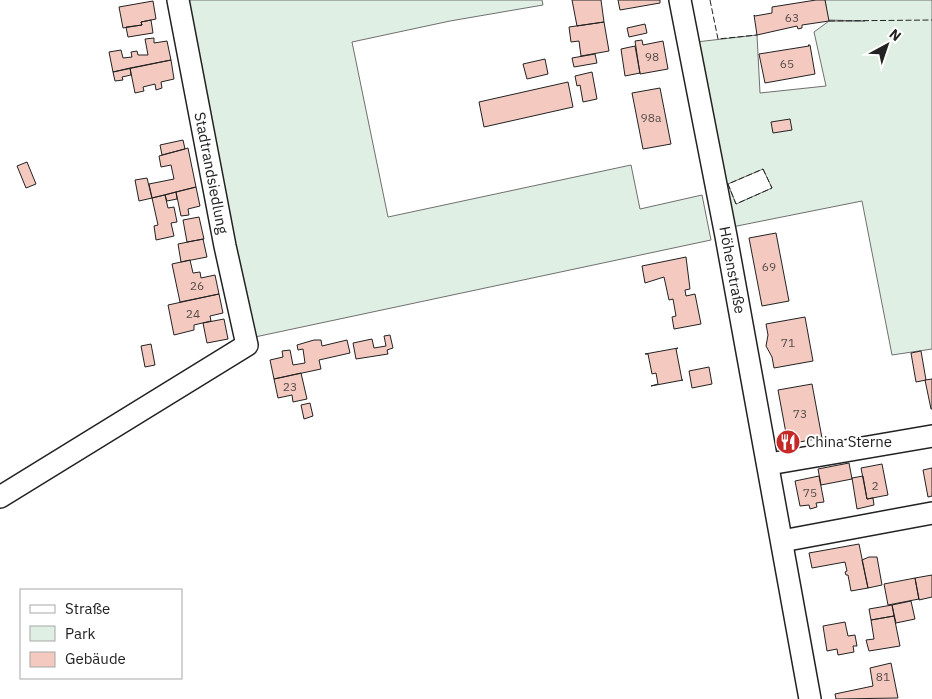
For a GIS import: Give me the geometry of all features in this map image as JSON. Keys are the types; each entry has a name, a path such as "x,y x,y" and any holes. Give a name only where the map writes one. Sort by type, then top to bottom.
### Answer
{"street":[{"name":"Stadtrandsiedlung","path":"0,497 247,345 225,246 178,0"},
{"name":"Höhenstraße","path":"680,0 769,464 810,699"},
{"path":"769,464 932,436"},
{"path":"782,541 932,513"}],"green space":[{"path":"184,0 542,0 543,5 450,21 352,42 388,217 631,165 640,209 702,195 711,240 255,337"},
{"path":"825,0 932,0 932,349 892,355 862,201 732,227 696,42 757,35 760,93 826,86 814,32 829,21 865,21 828,20","holes":["763,169 772,188 736,204 728,184"]}],"building":[{"path":"572,0 601,0 604,22 577,26"},
{"path":"618,0 660,0 660,3 620,10"},
{"path":"825,0 829,21 802,25 802,28 798,29 797,26 757,35 754,15 772,13 772,7"},
{"path":"153,1 156,19 141,22 142,25 123,28 119,7"},
{"path":"151,20 153,33 128,37 126,27 142,25 141,22"},
{"path":"604,22 609,51 581,56 579,41 571,42 569,27"},
{"path":"645,24 647,33 629,37 627,28"},
{"path":"154,38 154,43 167,41 171,60 113,72 109,52 121,50 123,58 132,57 131,52 137,51 138,55 148,55 145,39"},
{"path":"642,40 643,45 663,41 668,69 640,74 635,41"},
{"path":"810,45 815,74 765,83 759,54"},
{"path":"635,46 640,73 625,76 621,49"},
{"path":"595,54 597,63 574,67 572,58"},
{"path":"545,59 548,74 527,79 523,64"},
{"path":"171,60 174,79 161,82 162,88 156,90 155,84 143,87 144,91 135,93 130,68"},
{"path":"130,68 131,75 122,77 123,80 115,81 113,72"},
{"path":"592,72 597,99 583,102 580,85 577,86 575,76"},
{"path":"568,82 573,107 484,127 479,102"},
{"path":"660,88 671,144 643,149 632,93"},
{"path":"790,119 792,130 773,133 771,122"},
{"path":"183,140 185,149 162,155 160,145"},
{"path":"188,148 196,187 152,198 149,184 174,179 171,165 161,167 159,156"},
{"path":"27,162 36,184 26,188 17,166"},
{"path":"147,178 152,198 139,201 135,180"},
{"path":"196,187 200,206 188,209 189,215 181,216 176,192"},
{"path":"176,192 177,199 167,201 165,195"},
{"path":"165,195 168,208 174,207 177,222 171,223 174,236 156,240 154,226 158,225 152,198"},
{"path":"199,217 204,239 187,242 183,220"},
{"path":"776,233 789,301 762,306 749,238"},
{"path":"203,239 207,257 181,262 178,244"},
{"path":"686,257 690,289 685,290 686,296 695,294 701,324 674,329 672,317 676,316 673,299 669,300 664,277 645,283 642,266"},
{"path":"190,260 193,273 200,272 201,278 215,275 219,294 180,302 172,264"},
{"path":"219,294 223,313 210,316 211,321 194,325 194,330 174,335 168,305"},
{"path":"805,317 813,361 774,368 772,357 766,346 768,335 766,324"},
{"path":"224,319 228,339 207,343 203,323"},
{"path":"390,335 393,348 387,350 388,354 356,359 353,343 372,339 374,348 386,346 384,336"},
{"path":"321,340 322,346 347,340 350,353 319,360 321,369 274,379 270,360 283,357 282,351 290,350 293,365 305,363 303,349 298,350 297,345"},
{"path":"151,344 155,365 145,367 141,346"},
{"path":"678,348 676,349 683,380 651,386 658,384 656,373 652,374 648,354 645,354"},
{"path":"921,351 926,380 916,382 911,353"},
{"path":"709,367 712,384 692,388 689,371"},
{"path":"301,373 307,399 293,402 292,395 278,398 274,379"},
{"path":"932,379 932,409 931,409 925,380"},
{"path":"812,384 822,438 788,444 778,390"},
{"path":"310,403 313,416 304,419 301,405"},
{"path":"849,463 852,479 821,485 818,469"},
{"path":"882,464 888,495 867,499 861,468"},
{"path":"932,468 932,496 928,497 923,470"},
{"path":"819,476 824,502 816,503 817,507 810,509 809,505 800,506 795,481"},
{"path":"863,476 867,499 873,498 874,505 857,509 852,478"},
{"path":"859,544 868,588 851,591 848,575 845,572 847,571 845,562 812,568 809,553"},
{"path":"869,557 877,557 882,585 868,588 862,560"},
{"path":"932,575 932,597 919,600 915,578"},
{"path":"915,578 919,599 888,605 884,584"},
{"path":"911,601 915,619 896,623 892,605"},
{"path":"892,605 894,616 871,620 869,609"},
{"path":"894,616 900,646 869,651 866,640 874,639 871,620"},
{"path":"845,622 848,636 855,635 857,646 853,646 854,652 838,655 837,649 827,651 823,626"},
{"path":"891,663 898,698 836,699 835,694 873,686 870,668"}],"fence":[{"path":"710,0 718,39 757,35"},
{"path":"829,21 932,20"},
{"path":"763,169 772,188 736,204 728,184 763,169"}],"place":[{"name":"China Sterne","path":"788,442"}]}
